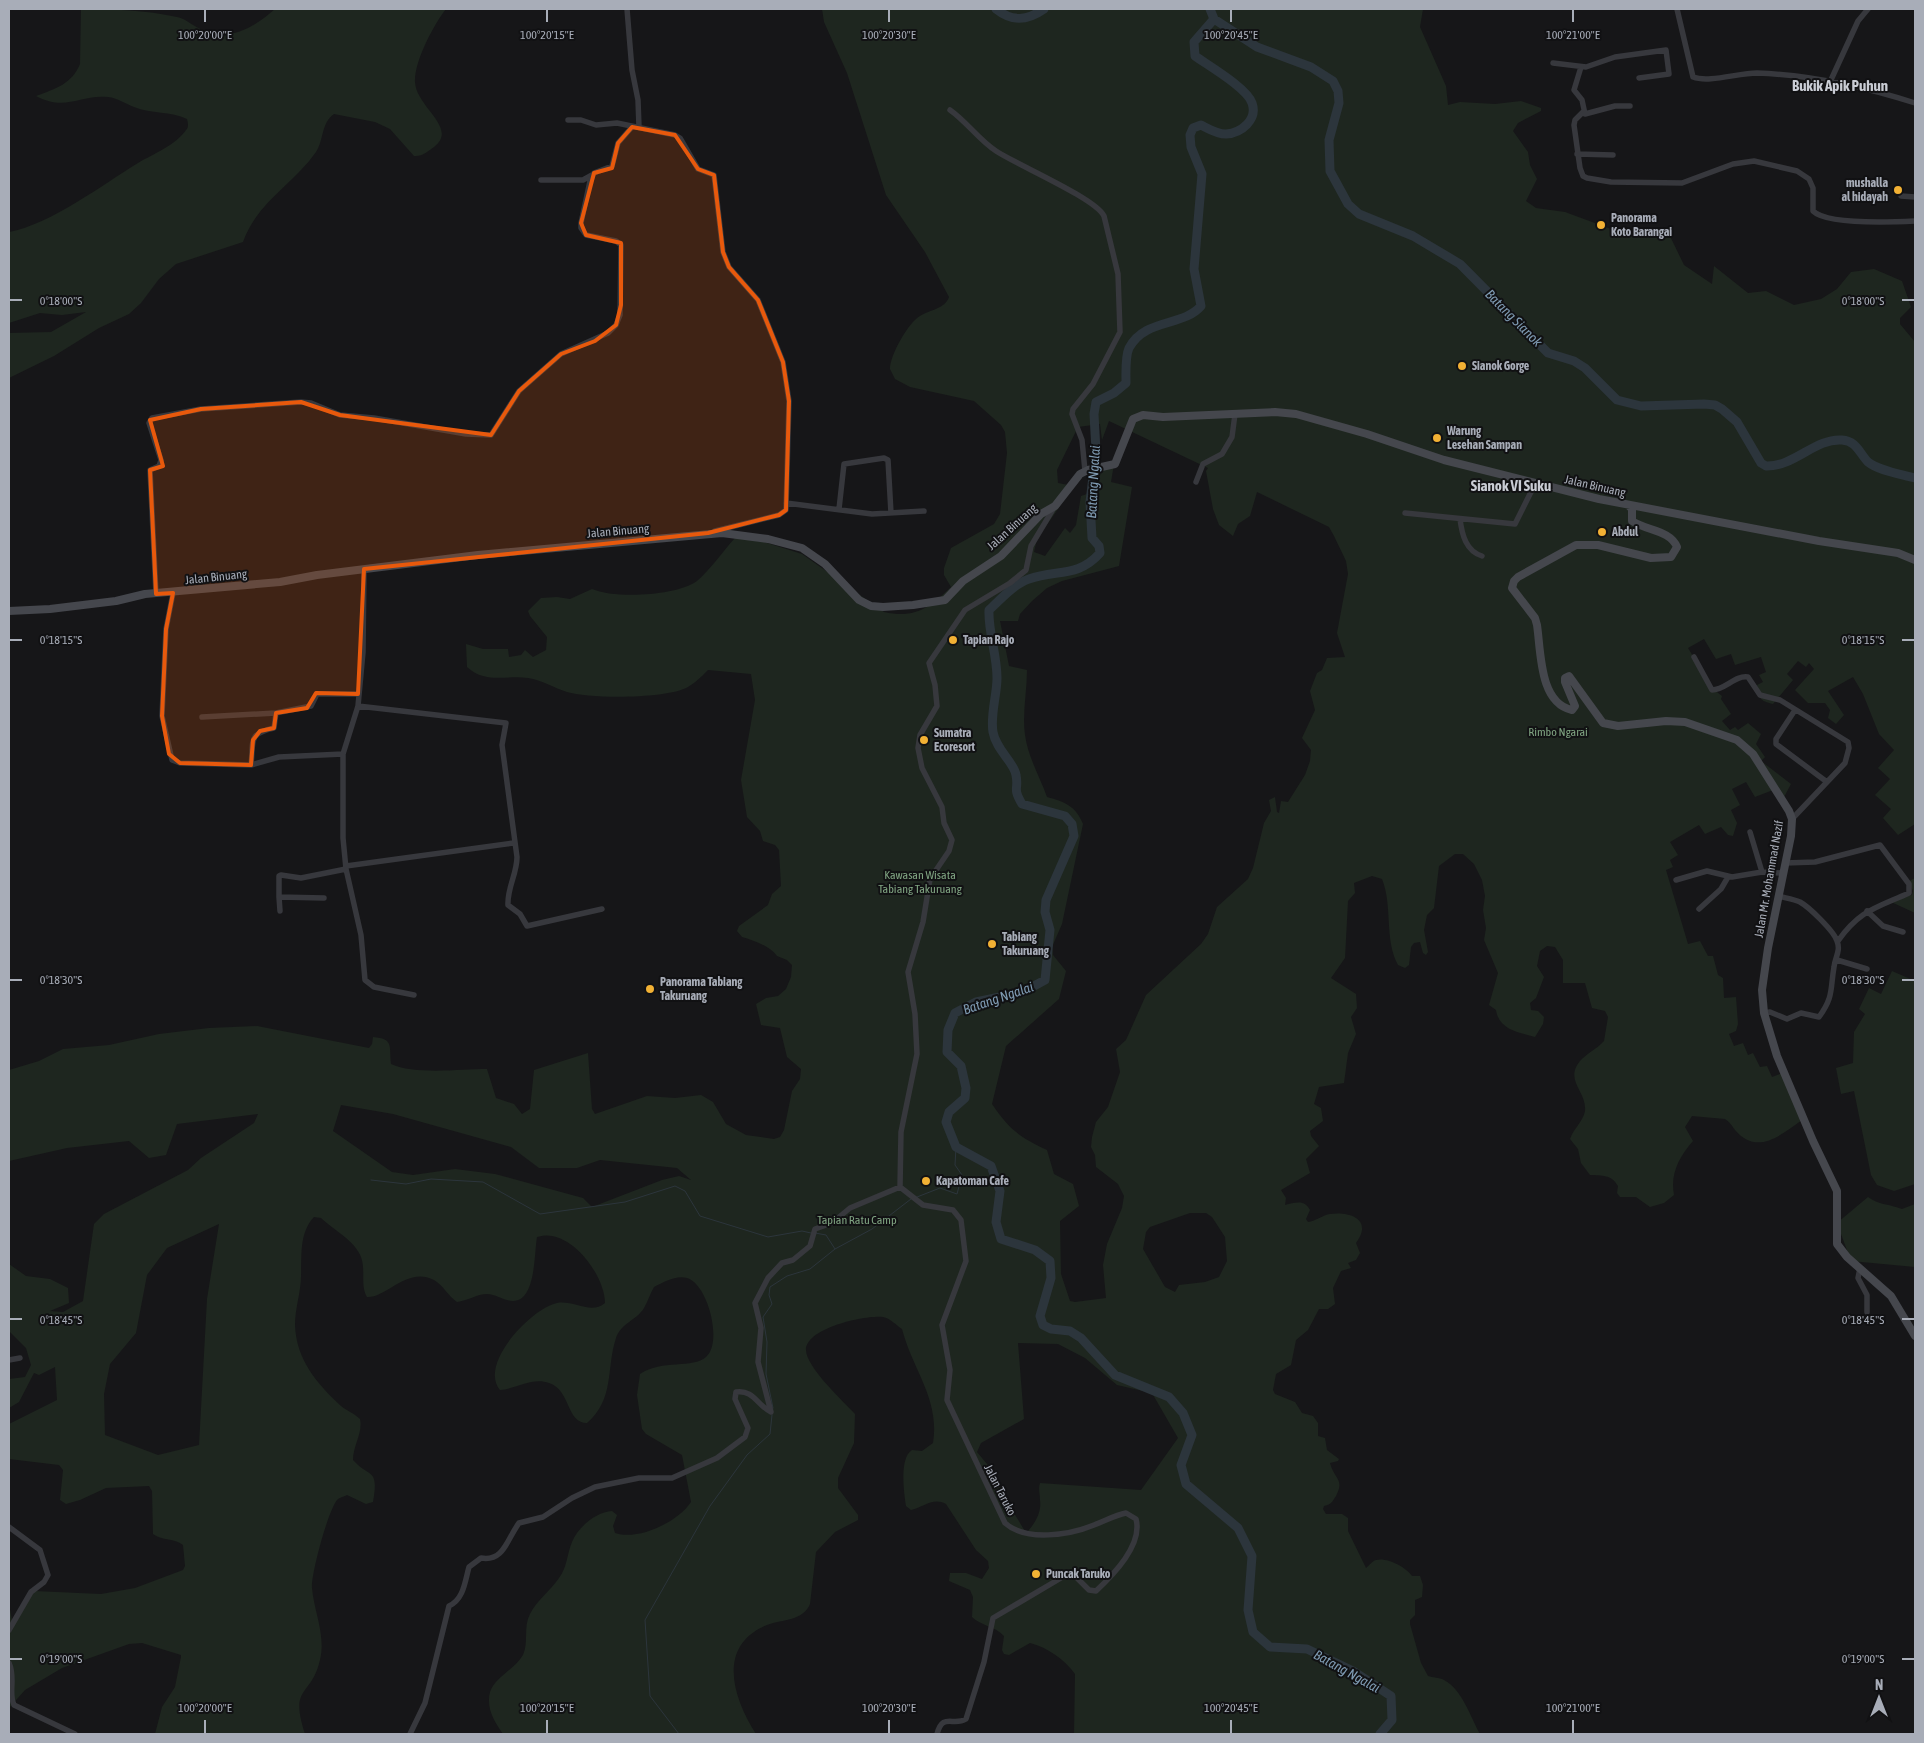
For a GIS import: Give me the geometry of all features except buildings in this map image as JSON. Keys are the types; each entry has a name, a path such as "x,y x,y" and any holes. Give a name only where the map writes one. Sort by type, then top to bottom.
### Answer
{"main road":[{"name":"Jalan Binuang","path":"9,611 50,609 156,594 280,582 364,569 708,533 768,539 802,548 825,564 859,600 883,607 946,600 963,581 1000,556 1041,514 1055,506 1073,480 1086,471 1115,464 1133,419 1139,416 1296,414 1367,434 1444,460 1535,484 1628,505 1819,541 1898,553 1915,560"},
{"name":"Jalan Mr. Mohammad Nazif","path":"1628,505 1632,508 1632,521 1642,528 1660,532 1675,542 1678,547 1671,557 1651,558 1598,546 1576,545 1555,555 1514,581 1512,588 1514,594 1535,618 1548,690 1567,709 1574,710 1575,706 1565,682 1565,678 1569,676 1603,723 1618,726 1666,721 1685,722 1737,740 1745,745 1753,754 1792,819 1762,990 1764,1013 1777,1056 1810,1134 1837,1190 1837,1244 1847,1257 1891,1296 1915,1336"}],"street":[{"path":"627,9 632,70 638,100 639,127"},
{"path":"1677,9 1693,77 1703,78 1758,73 1830,82 1915,103"},
{"path":"1830,82 1858,21 1868,9"},
{"path":"1553,63 1581,67 1592,66 1615,58 1666,50 1669,74 1640,78"},
{"path":"1581,67 1574,90 1582,100 1583,112 1575,120 1574,125 1581,172 1587,178 1611,182 1670,184 1693,180 1733,164 1754,161 1797,171 1809,178 1813,188 1813,210 1822,217 1871,222 1915,221"},
{"path":"1583,112 1587,114 1615,106 1630,106"},
{"path":"950,110 997,152 1071,192 1098,209 1104,216 1118,274 1120,326 1119,336 1100,373 1073,409 1074,420 1082,436 1086,471"},
{"path":"568,120 581,120 596,125 613,122 675,135 680,138 698,169 714,175 722,252 729,267 758,300 784,362 789,401 786,510 780,515 708,533"},
{"path":"541,180 583,180 594,173 610,169 618,143 632,127"},
{"path":"1578,154 1613,155"},
{"path":"156,594 150,470 159,466 161,460 149,423 152,418 202,409 301,402 311,403 340,415 374,418 466,434 491,436 519,391 561,354 595,341 608,333 616,325 621,305 621,245 616,241 590,237 581,228 590,181 594,173"},
{"path":"1901,196 1915,197"},
{"path":"1196,482 1203,464 1222,454 1231,438 1235,414"},
{"path":"839,508 844,464 884,458 888,460 891,513"},
{"path":"1405,513 1515,524 1535,484"},
{"path":"786,503 839,508 872,514 924,511"},
{"path":"410,1734 425,1703 449,1606 457,1601 465,1587 468,1567 481,1558 488,1559 501,1554 519,1523 543,1517 584,1491 639,1478 672,1478 716,1458 746,1437 748,1428 736,1399 736,1392 742,1391 756,1398 771,1412 758,1362 761,1328 755,1303 768,1278 782,1263 793,1260 810,1246 815,1228 832,1223 850,1208 900,1187 901,1132 917,1054 908,972 922,922 930,879 949,851 952,840 944,823 942,807 922,768 919,754 920,735 937,706 935,685 929,663 965,610 1010,583 1026,570 1031,546 1055,506"},
{"path":"1460,519 1469,549 1473,553 1482,556"},
{"path":"364,569 362,652 358,706 343,754 343,838 346,868 353,905 360,926 365,980 374,987 414,995"},
{"path":"173,593 166,629 162,716 169,754 172,760 180,763 251,765 278,757 343,754"},
{"path":"1694,657 1712,690 1717,690 1741,677 1748,677 1760,695 1780,700 1849,744 1845,763 1792,819"},
{"path":"202,717 276,713 307,708 311,706 317,694 358,694"},
{"path":"358,706 506,723 502,746 517,868 510,883 508,905 520,914 527,926 602,909"},
{"path":"1796,710 1776,739 1776,744 1827,782"},
{"path":"251,765 253,740 260,731 274,728 276,713"},
{"path":"1750,832 1762,872"},
{"path":"280,911 279,876 281,875 301,878 346,868 513,843"},
{"path":"1764,1013 1770,1012 1787,1019 1801,1013 1820,1017 1832,994 1838,941 1850,923 1867,911 1910,891 1909,884 1880,845 1816,862 1785,863"},
{"path":"1676,880 1707,872 1735,877 1762,872 1782,873"},
{"path":"1699,910 1721,889 1728,876"},
{"path":"1778,896 1806,906 1833,933 1838,941"},
{"path":"279,897 324,898"},
{"path":"1867,911 1883,926 1903,932"},
{"path":"1837,960 1867,969"},
{"name":"Jalan Taruko","path":"900,1187 928,1207 953,1210 959,1216 962,1223 966,1261 942,1324 950,1370 947,1400 1005,1523 1022,1532 1051,1534 1082,1529 1126,1513 1136,1519 1137,1528 1124,1559 1096,1591 1089,1590 1075,1576 1066,1575 993,1618 986,1655 966,1719 962,1722 945,1721 940,1725 937,1734"},
{"path":"1860,1268 1858,1278 1867,1295 1867,1312"},
{"path":"9,1360 20,1358"},
{"path":"9,1527 40,1550 48,1575 44,1582 31,1592 9,1630"},
{"path":"9,1662 13,1672 12,1698 14,1705 75,1734"}],"highlighted area":[{"path":"632,127 675,135 698,169 714,175 723,252 729,267 758,300 783,362 789,401 786,510 779,515 708,533 364,569 358,694 316,693 307,708 276,713 274,728 260,731 253,740 251,765 180,763 169,754 162,716 166,629 173,593 156,594 150,470 163,466 150,420 201,409 301,402 340,415 491,435 519,391 561,354 595,341 616,325 621,305 621,243 586,235 581,223 594,173 612,168 618,143"}],"green space":[{"path":"81,9 129,10 165,15 181,18 205,31 224,34 234,33 252,26 275,9 446,9 421,54 415,82 422,100 439,125 442,132 440,140 425,153 420,156 414,156 390,129 375,122 334,114 327,122 316,152 307,164 257,216 243,242 176,264 159,279 141,303 129,314 99,328 54,356 9,378 9,333 51,332 86,312 62,315 40,313 9,323 9,232 42,221 76,203 170,145 182,135 188,126 187,119 181,116 147,111 108,97 89,98 65,103 47,101 36,96 62,85 77,71 80,64"},
{"name":"Rimbo Ngarai","path":"822,9 1423,9 1420,27 1446,86 1448,105 1460,102 1495,104 1521,101 1541,108 1541,111 1518,123 1513,131 1528,152 1530,165 1537,179 1526,201 1536,208 1565,212 1611,229 1667,230 1684,265 1712,284 1714,266 1748,293 1766,291 1794,305 1821,299 1837,289 1851,272 1874,269 1902,281 1911,307 1900,318 1900,324 1915,342 1915,824 1898,835 1883,818 1891,809 1875,795 1890,779 1878,768 1894,750 1879,734 1863,694 1853,677 1828,691 1844,715 1836,724 1828,718 1830,710 1825,703 1808,703 1795,690 1814,669 1809,663 1806,667 1798,661 1787,674 1793,680 1773,704 1762,700 1758,693 1757,685 1763,682 1759,675 1766,672 1761,657 1735,665 1731,654 1716,659 1704,639 1688,648 1713,689 1722,696 1721,699 1731,714 1722,721 1730,730 1735,727 1738,730 1748,723 1761,734 1756,744 1765,757 1761,761 1791,784 1783,799 1773,790 1755,797 1746,782 1732,789 1740,805 1731,810 1737,823 1733,836 1728,835 1721,827 1705,834 1699,825 1670,842 1678,855 1670,860 1673,867 1666,870 1688,944 1700,941 1708,956 1713,956 1718,975 1723,978 1724,998 1736,997 1738,1024 1736,1031 1729,1034 1734,1046 1743,1043 1748,1055 1753,1053 1760,1067 1767,1066 1772,1077 1785,1072 1802,1120 1777,1137 1760,1142 1752,1142 1743,1138 1725,1119 1692,1116 1685,1127 1693,1141 1677,1166 1673,1180 1674,1195 1664,1203 1650,1207 1636,1197 1620,1197 1617,1193 1618,1186 1612,1179 1606,1176 1590,1175 1581,1163 1578,1149 1570,1139 1585,1111 1585,1104 1574,1074 1580,1061 1604,1041 1608,1017 1605,1011 1592,1008 1585,983 1563,983 1563,960 1555,947 1547,946 1540,951 1537,966 1544,977 1536,998 1530,1003 1531,1010 1538,1011 1544,1017 1543,1024 1535,1037 1516,1032 1501,1022 1496,1010 1489,1005 1498,973 1484,940 1486,928 1483,910 1485,896 1482,880 1474,864 1463,854 1455,854 1439,866 1434,908 1427,915 1424,930 1428,952 1426,955 1423,953 1420,942 1414,943 1411,947 1409,965 1405,968 1398,965 1391,944 1387,900 1382,879 1372,876 1354,883 1355,893 1348,901 1345,958 1331,978 1356,994 1357,1008 1351,1017 1356,1034 1348,1053 1344,1083 1319,1087 1314,1104 1321,1108 1323,1121 1310,1131 1311,1136 1319,1146 1306,1159 1310,1173 1281,1190 1286,1198 1285,1205 1302,1203 1308,1207 1310,1210 1306,1219 1308,1222 1338,1213 1357,1219 1361,1223 1362,1228 1361,1235 1356,1243 1360,1253 1356,1260 1348,1263 1351,1268 1341,1271 1333,1288 1335,1304 1328,1309 1319,1309 1308,1330 1296,1340 1291,1365 1276,1374 1273,1390 1275,1394 1295,1402 1302,1413 1313,1416 1318,1423 1318,1436 1325,1438 1327,1450 1339,1459 1330,1463 1339,1482 1338,1490 1333,1501 1324,1506 1323,1509 1326,1514 1342,1514 1348,1518 1348,1531 1366,1568 1380,1559 1391,1561 1401,1566 1412,1576 1420,1576 1423,1585 1422,1597 1415,1600 1415,1615 1410,1620 1410,1624 1421,1663 1428,1676 1444,1680 1456,1690 1480,1734 1074,1734 1075,1674 1055,1655 1030,1643 1009,1655 1004,1654 1002,1650 1004,1636 972,1617 973,1597 970,1590 949,1581 950,1573 966,1573 982,1579 989,1568 988,1561 976,1550 946,1504 933,1502 911,1510 906,1506 903,1476 905,1460 912,1450 922,1451 933,1443 933,1413 902,1329 888,1319 875,1317 863,1318 826,1329 809,1342 806,1350 818,1374 855,1414 854,1443 838,1478 838,1488 858,1515 858,1520 835,1532 816,1552 810,1604 807,1610 798,1617 767,1625 751,1634 741,1646 735,1659 736,1689 741,1705 756,1734 503,1734 490,1709 490,1692 496,1682 523,1655 530,1614 536,1604 562,1574 572,1542 583,1526 594,1517 612,1511 617,1515 613,1526 615,1533 624,1535 646,1532 667,1523 691,1502 682,1455 646,1434 642,1429 637,1395 640,1374 649,1369 667,1365 693,1363 706,1357 711,1350 713,1340 713,1327 707,1302 695,1283 687,1278 674,1278 654,1287 641,1312 618,1333 602,1404 587,1423 580,1422 575,1418 561,1392 549,1383 536,1381 500,1390 495,1379 496,1366 502,1352 522,1326 534,1315 546,1307 557,1303 570,1303 594,1308 605,1303 599,1279 583,1255 573,1246 561,1239 549,1236 537,1237 530,1285 521,1299 513,1301 487,1294 457,1302 437,1282 424,1277 406,1279 382,1293 367,1297 364,1288 363,1267 358,1251 321,1218 314,1217 306,1230 302,1245 301,1282 295,1319 296,1337 304,1360 316,1380 341,1406 360,1419 361,1424 353,1460 372,1475 375,1491 373,1502 366,1504 347,1495 337,1500 329,1516 321,1543 314,1570 312,1588 322,1642 320,1660 316,1672 300,1699 299,1707 305,1734 155,1734 162,1707 175,1687 181,1655 142,1643 129,1644 62,1668 25,1690 9,1708 9,1604 13,1626 34,1591 101,1594 135,1588 183,1570 185,1566 183,1545 153,1534 152,1491 149,1486 106,1488 66,1504 60,1500 63,1470 59,1465 9,1459 9,1424 57,1400 55,1367 39,1375 34,1373 19,1402 9,1408 9,1379 25,1377 31,1365 26,1348 9,1331 9,1264 26,1276 50,1279 68,1288 69,1303 50,1311 63,1312 83,1301 94,1224 104,1214 188,1170 201,1158 254,1123 258,1114 177,1124 166,1155 149,1158 129,1141 67,1148 9,1161 9,1070 39,1061 63,1049 109,1045 159,1034 209,1028 257,1026 369,1048 373,1037 384,1039 389,1044 391,1064 401,1067 438,1071 487,1069 496,1098 514,1104 522,1114 530,1109 534,1070 588,1053 592,1109 595,1114 647,1096 675,1098 701,1095 713,1102 726,1124 746,1135 774,1139 780,1137 784,1130 792,1091 800,1079 801,1069 787,1057 780,1028 761,1025 756,1004 766,998 778,996 786,989 791,977 792,965 787,960 777,956 766,946 742,937 737,931 739,926 768,905 772,894 781,886 779,850 775,845 763,841 760,831 747,817 741,780 755,700 751,674 708,670 691,685 678,691 647,696 593,696 567,692 528,678 496,678 481,675 467,667 466,644 483,649 508,649 509,657 521,655 525,650 533,657 546,650 547,637 528,611 541,598 557,597 570,599 592,589 630,595 675,590 697,581 735,538 764,542 802,554 884,612 905,614 914,612 929,606 951,587 944,575 944,568 951,548 994,524 1000,514 1007,453 1005,432 1001,425 974,401 910,387 895,379 890,369 896,348 910,325 920,316 944,304 949,297 925,252 886,195 847,73 824,22","holes":["1109,421 1208,468 1206,471 1213,509 1219,525 1233,536 1238,524 1250,516 1257,492 1329,527 1346,561 1348,574 1337,633 1345,657 1327,658 1322,670 1317,673 1310,691 1315,710 1302,738 1311,750 1310,761 1305,775 1288,802 1281,801 1279,813 1277,812 1275,797 1269,800 1271,811 1264,823 1253,868 1248,879 1217,907 1208,934 1201,944 1146,995 1126,1040 1116,1049 1120,1072 1108,1107 1096,1122 1091,1147 1095,1155 1096,1167 1118,1184 1124,1196 1122,1208 1107,1244 1103,1265 1106,1298 1075,1302 1070,1301 1061,1274 1060,1221 1079,1206 1073,1184 1054,1174 1047,1150 1015,1132 992,1104 1006,1046 1059,999 1066,971 1053,955 1052,947 1062,924 1083,824 1073,809 1047,797 1034,767 1024,727 1027,670 1009,666 1000,621 1018,621 1020,614 1032,601 1047,588 1062,581 1119,566 1132,487 1111,482 1114,464 1095,469 1090,493 1081,496 1076,525 1070,533 1065,528 1045,556 1034,552 1037,539 1074,486 1058,483 1057,470 1078,427 1100,424 1102,440","341,1105 393,1114 511,1147 539,1168 577,1168 600,1160 677,1168 691,1180 679,1176 662,1180 592,1207 583,1198 495,1174 455,1169 413,1175 392,1172 333,1131","1190,1213 1206,1213 1212,1217 1225,1237 1227,1261 1219,1277 1205,1282 1179,1285 1175,1292 1165,1287 1143,1249 1146,1232 1150,1227","219,1224 207,1299 199,1445 158,1455 105,1435 104,1394 110,1364 136,1333 147,1275 167,1248","1018,1343 1058,1344 1085,1358 1117,1385 1152,1393 1178,1438 1141,1490 1040,1483 1039,1514 1026,1533 1008,1503 992,1470 977,1452 981,1443 1024,1419"]},
{"path":"1915,878 1915,913 1889,901 1898,897 1912,895 1913,891 1909,881"},
{"path":"1892,971 1915,981 1915,1184 1894,1191 1877,1185 1871,1175 1854,1091 1841,1094 1836,1068 1853,1063 1854,1032 1865,1014 1859,1009 1869,988 1881,994"},
{"path":"1868,1197 1876,1202 1902,1209 1915,1204 1915,1267 1851,1261 1837,1223"}],"waterway":[{"name":"Batang Sianok","path":"996,9 1014,18 1026,18 1044,9"},
{"name":"Batang Sianok","path":"1210,9 1214,19 1257,47 1311,67 1333,81 1338,91 1339,103 1329,140 1330,171 1348,204 1359,214 1413,236 1460,264 1548,353 1574,361 1585,368 1617,400 1641,406 1715,405 1737,422 1761,463 1766,466 1786,462 1823,443 1842,440 1854,445 1868,462 1873,465 1884,470 1915,478"},
{"name":"Batang Ngalai","path":"1214,19 1194,42 1195,56 1227,78 1249,97 1252,103 1253,115 1247,125 1232,133 1223,134 1201,125 1193,128 1190,135 1191,147 1202,174 1194,269 1201,306 1193,313 1154,327 1136,338 1128,352 1126,383 1114,393 1096,402 1094,414 1096,451 1090,502 1092,538 1099,546 1100,553 1092,561 1075,570 1039,576 1023,581 989,610 997,669 997,685 992,719 995,738 1015,770 1017,780 1016,791 1022,804 1065,816 1072,824 1074,836 1046,900 1045,912 1050,930 1045,980 1023,992 976,1002 955,1013 948,1030 947,1052 961,1066 966,1088 965,1098 949,1112 946,1122 956,1147 991,1166 1000,1191 996,1222 1001,1239 1035,1250 1050,1261 1051,1278 1040,1316 1043,1325 1051,1329 1070,1331 1081,1338 1115,1375 1169,1397 1183,1413 1192,1435 1181,1465 1186,1484 1238,1528 1252,1556 1248,1610 1253,1632 1270,1647 1307,1649 1353,1671 1391,1696 1392,1720 1380,1734"},
{"path":"917,1197 940,1188 957,1194 962,1175 955,1165 956,1147"},
{"path":"371,1180 406,1184 431,1179 483,1182 540,1214 625,1202 675,1186 685,1191 700,1216 768,1237 802,1231 811,1233"},
{"path":"815,1233 826,1235 835,1249 872,1229 911,1199"},
{"path":"773,1408 766,1374 767,1342 763,1317 772,1304 769,1295 770,1287 787,1276 810,1269 835,1249"},
{"path":"679,1734 650,1696 645,1620 710,1506 747,1455 770,1434 772,1415"}],"place":[{"name":"mushalla al hidayah","path":"1898,190"},
{"name":"Panorama Koto Barangai","path":"1601,225"},
{"name":"Sianok Gorge","path":"1462,366"},
{"name":"Warung Lesehan Sampan","path":"1437,438"},
{"name":"Abdul","path":"1602,532"},
{"name":"Tapian Rajo","path":"953,640"},
{"name":"Sumatra Ecoresort","path":"924,740"},
{"name":"Tabiang Takuruang","path":"992,944"},
{"name":"Panorama Tabiang Takuruang","path":"650,989"},
{"name":"Kapatoman Cafe","path":"926,1181"},
{"name":"Puncak Taruko","path":"1036,1574"}],"district":[{"name":"Bukik Apik Puhun","path":"1840,86"},
{"name":"Sianok VI Suku","path":"1511,486"}],"park label":[{"name":"Kawasan Wisata Tabiang Takuruang","path":"920,882"},
{"name":"Tapian Ratu Camp","path":"857,1220"}]}
